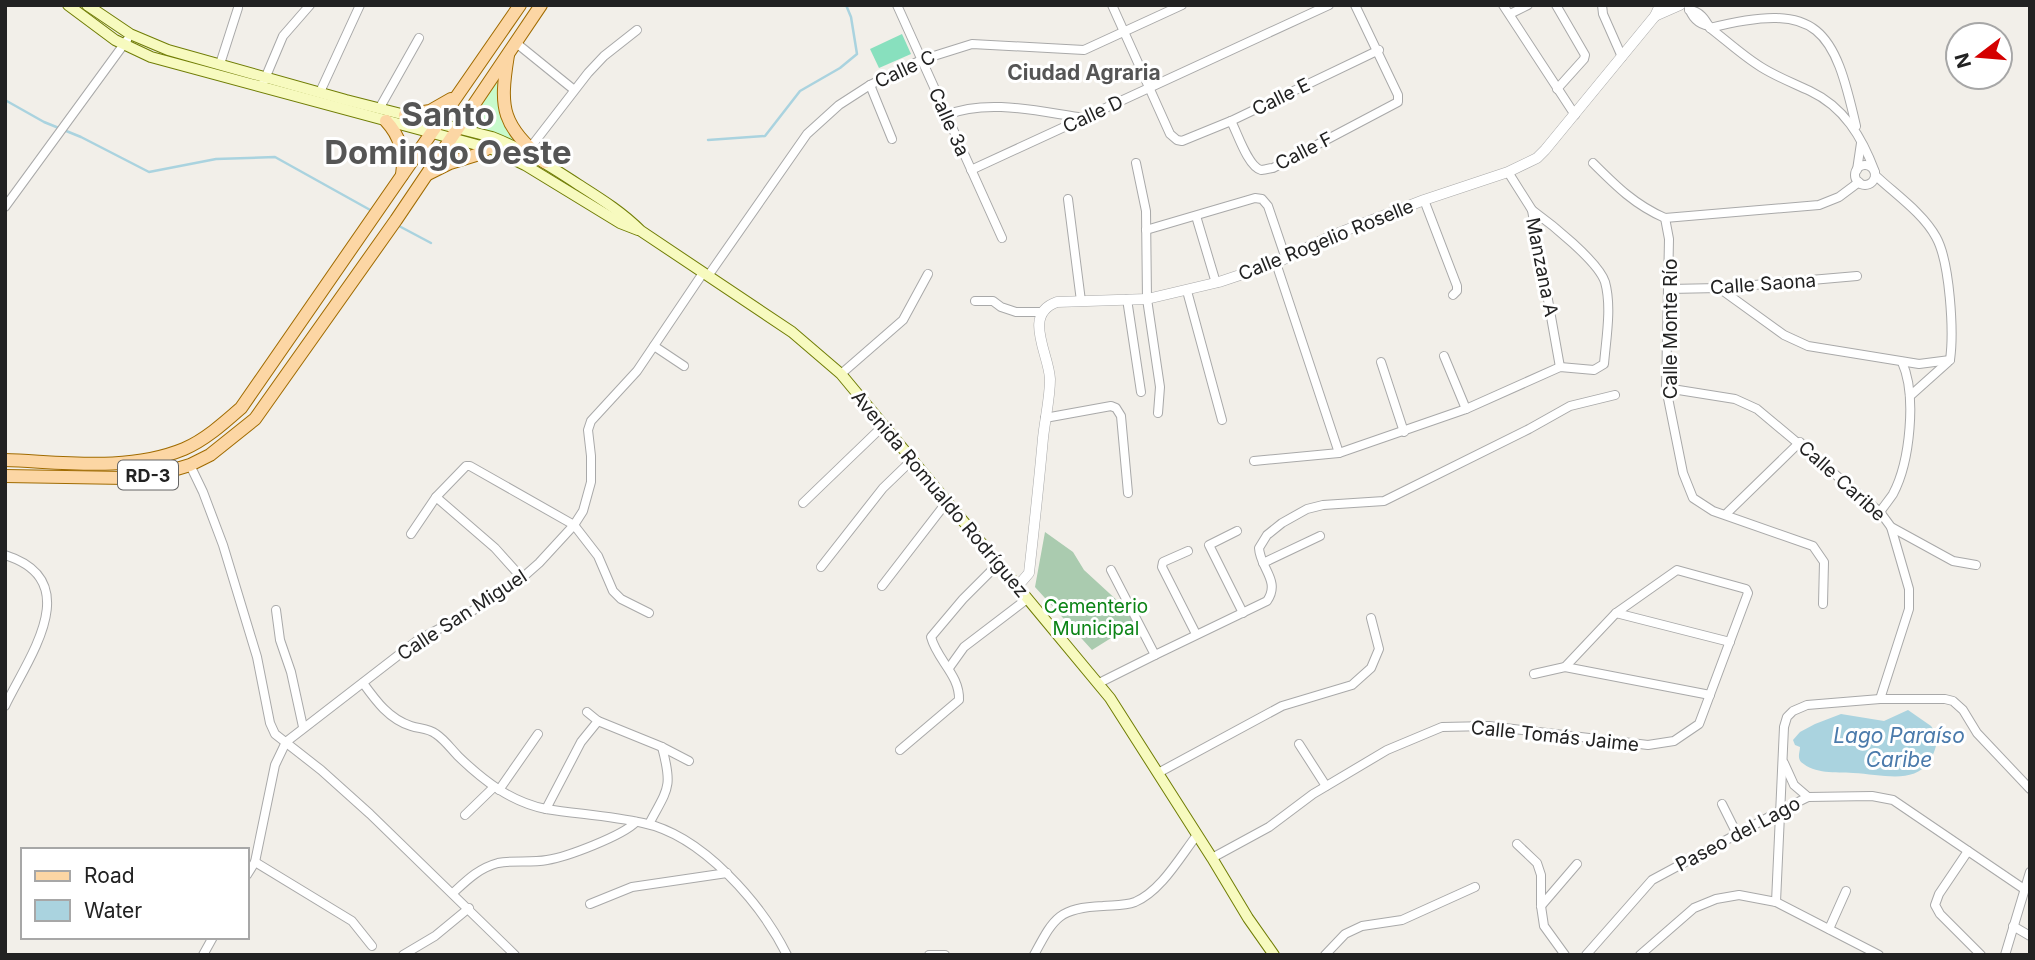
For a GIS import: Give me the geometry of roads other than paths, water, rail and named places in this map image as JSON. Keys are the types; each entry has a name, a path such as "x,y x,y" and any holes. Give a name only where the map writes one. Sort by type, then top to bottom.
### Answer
{"main road":[{"path":"68,5 92,25 125,46 179,66 320,92 405,115 434,128"},
{"path":"87,5 130,34 168,50 220,64 263,81 386,121 454,133"},
{"name":"RD-3","path":"5,460 120,463 164,455 184,449 202,439 242,408 520,5"},
{"name":"RD-3","path":"5,476 126,478 154,474 190,465 210,455 255,419 396,220 541,5"},
{"path":"512,46 503,86 505,111 517,135 545,162"},
{"path":"405,115 442,106 461,89"},
{"path":"386,121 393,128 401,147 401,178"},
{"name":"Avenida Romualdo Rodríguez","path":"454,133 525,165 620,223 641,230"},
{"name":"Avenida Romualdo Rodríguez","path":"454,133 492,137 545,162 625,214 641,230 798,336 841,374 1099,683 1274,955"},
{"path":"425,177 450,163 488,148"}],"street":[{"path":"263,81 283,36 310,5"},
{"name":"Calle 3a","path":"897,5 1002,238"},
{"path":"1112,5 1149,88"},
{"name":"Calle C","path":"705,274 807,134 839,105 870,85 921,60 972,44 1084,50 1182,5"},
{"name":"Calle D","path":"971,170 1329,5"},
{"path":"1355,5 1379,50"},
{"path":"1503,5 1575,115"},
{"path":"1510,14 1528,5"},
{"path":"1556,5 1586,55 1557,89"},
{"path":"1602,5 1603,14 1622,57"},
{"name":"Calle Rogelio Roselle","path":"1043,312 1050,304 1057,302 1147,299 1216,283 1281,261 1331,236 1424,200 1508,172 1537,158 1655,16 1660,5"},
{"path":"320,92 361,6"},
{"path":"1686,7 1695,10 1710,27 1762,68 1832,104 1857,132"},
{"name":"Calle Rogelio Roselle","path":"1655,16 1686,7"},
{"path":"220,64 238,8"},
{"path":"1710,27 1741,13 1761,9"},
{"path":"1803,13 1825,30 1834,46 1857,132 1875,174 1871,183 1864,185 1858,182 1856,177 1861,143"},
{"path":"530,148 573,89 604,56 637,30"},
{"path":"5,207 125,46 130,34"},
{"path":"379,109 419,38"},
{"path":"512,46 573,89"},
{"name":"Calle E","path":"1149,88 1170,134 1182,141 1231,121 1379,50"},
{"name":"Calle F","path":"1231,121 1248,158 1255,166 1262,170 1273,168 1398,102 1398,95 1379,50"},
{"path":"870,85 892,139"},
{"path":"946,115 976,107 1085,118"},
{"path":"1136,163 1144,196 1147,299 1159,376 1158,412"},
{"path":"1593,163 1625,195 1644,209 1665,218 1819,205 1839,197 1858,182"},
{"path":"1857,170 1868,165 1927,224 1942,249 1951,331 1950,360 1910,396"},
{"name":"Manzana A","path":"1508,172 1532,210 1560,368"},
{"path":"1146,230 1255,198 1268,206 1281,261 1339,453"},
{"path":"1068,199 1081,301"},
{"path":"1424,200 1457,286 1453,295"},
{"path":"1254,461 1339,453 1466,409 1560,368 1594,370 1604,364 1607,321 1604,280 1556,227 1532,210"},
{"path":"1196,216 1216,283"},
{"name":"Calle Monte Río","path":"1665,218 1669,239 1670,289 1666,388 1684,473 1693,498 1713,511 1813,546 1824,562 1823,604"},
{"name":"Calle San Miguel","path":"248,872 255,862 275,765 286,742 418,640 469,613 522,578 574,525 583,511 591,482 587,430 591,421 637,371 705,274"},
{"path":"841,374 902,320 928,274"},
{"name":"Calle Saona","path":"1670,289 1719,288 1857,276"},
{"path":"1719,288 1796,342 1919,364 1950,360"},
{"path":"1187,291 1222,420"},
{"path":"1127,299 1141,392"},
{"path":"975,301 993,301 1016,312 1043,312 1039,321 1040,336 1050,379 1029,573 1017,587"},
{"path":"654,346 684,366"},
{"path":"1444,356 1466,409"},
{"path":"1381,362 1404,432"},
{"path":"1880,512 1893,494 1907,455 1910,396 1902,362"},
{"name":"Calle Caribe","path":"1666,388 1735,400 1757,408 1880,512 1891,527 1909,589 1909,609 1880,699"},
{"path":"1099,683 1267,601 1273,589 1259,552 1261,542 1282,523 1307,509 1323,505 1384,501 1570,406 1615,395"},
{"path":"1045,418 1111,406 1116,408 1121,416 1128,492"},
{"path":"803,503 883,426"},
{"path":"1726,514 1800,442"},
{"path":"821,568 883,488 911,461"},
{"path":"190,465 223,545 257,657 270,723 275,734 370,814 516,955"},
{"path":"411,534 436,497 466,466 470,466 574,525 598,556 613,591 621,599 649,613"},
{"path":"436,497 495,548 522,578"},
{"path":"882,586 946,503"},
{"path":"1891,527 1953,561 1976,565"},
{"path":"1237,531 1209,545 1243,613"},
{"path":"1263,564 1320,536"},
{"path":"1188,551 1163,562 1161,567 1196,634"},
{"path":"5,555 20,560 35,572 46,586 48,604 42,633 6,702"},
{"path":"900,750 959,700 960,692 949,668 933,646 931,637 963,599 998,564"},
{"name":"Calle Tomás Jaime","path":"1212,858 1269,827 1326,786 1387,751 1442,727 1489,726 1648,745 1674,741 1699,724 1748,593 1746,589 1677,569 1615,613 1565,667"},
{"path":"1111,570 1155,655"},
{"path":"949,668 964,647 1027,599"},
{"path":"276,610 280,640 291,672 303,727"},
{"path":"1615,613 1730,642"},
{"path":"1158,773 1282,706 1352,685 1371,668 1379,649 1371,618"},
{"path":"1534,674 1565,667 1710,695"},
{"path":"363,683 386,712 411,726 439,735 477,774 496,788 530,806 649,824 679,837 727,873 750,895 787,955"},
{"path":"1776,901 1787,717 1798,708 1880,699 1953,701 1968,715 1977,733 2030,789"},
{"path":"587,712 598,721 690,761"},
{"path":"546,809 581,743 598,721"},
{"path":"465,815 496,788 538,734"},
{"path":"1299,744 1326,786"},
{"path":"649,824 669,786 662,747"},
{"path":"1783,757 1788,776 1808,797"},
{"name":"Paseo del Lago","path":"1586,955 1652,880 1808,797 1872,796 1893,800 2024,889"},
{"path":"1722,804 1737,834"},
{"path":"453,893 475,872 498,863 550,860 621,834 636,822"},
{"path":"1034,955 1049,927 1072,908 1123,905 1143,897 1157,885 1197,835"},
{"path":"1517,844 1537,863 1542,875 1541,906 1544,926 1565,955"},
{"path":"1968,851 1935,905 1940,914 1981,955"},
{"path":"255,862 352,921 372,946"},
{"path":"1541,906 1577,864"},
{"path":"2005,955 2030,872"},
{"path":"590,904 632,887 727,873"},
{"path":"1325,955 1345,934 1362,926 1402,920 1475,887"},
{"path":"1829,929 1846,891"},
{"path":"1640,955 1694,908 1739,895 1776,901 1879,955"},
{"path":"403,955 435,936 469,908"},
{"path":"2013,926 2030,936"},
{"path":"929,955 945,955"}],"water":[{"name":"Lago Paraíso Caribe","path":"1908,710 1931,726 1938,736 1934,753 1927,765 1918,772 1907,776 1894,776 1826,772 1812,769 1800,760 1800,747 1795,745 1793,740 1800,732 1815,724 1841,714 1884,721"}],"waterway":[{"path":"708,140 765,136 800,91 840,68 857,54 851,17 846,5"},
{"path":"5,100 44,122 81,137 149,172 216,159 275,157 372,211"},
{"path":"399,226 431,243"}],"district":[{"name":"Ciudad Agraria","path":"1084,72"},
{"name":"Santo Domingo Oeste","path":"448,133"}],"park label":[{"name":"Cementerio Municipal","path":"1096,617"}]}
